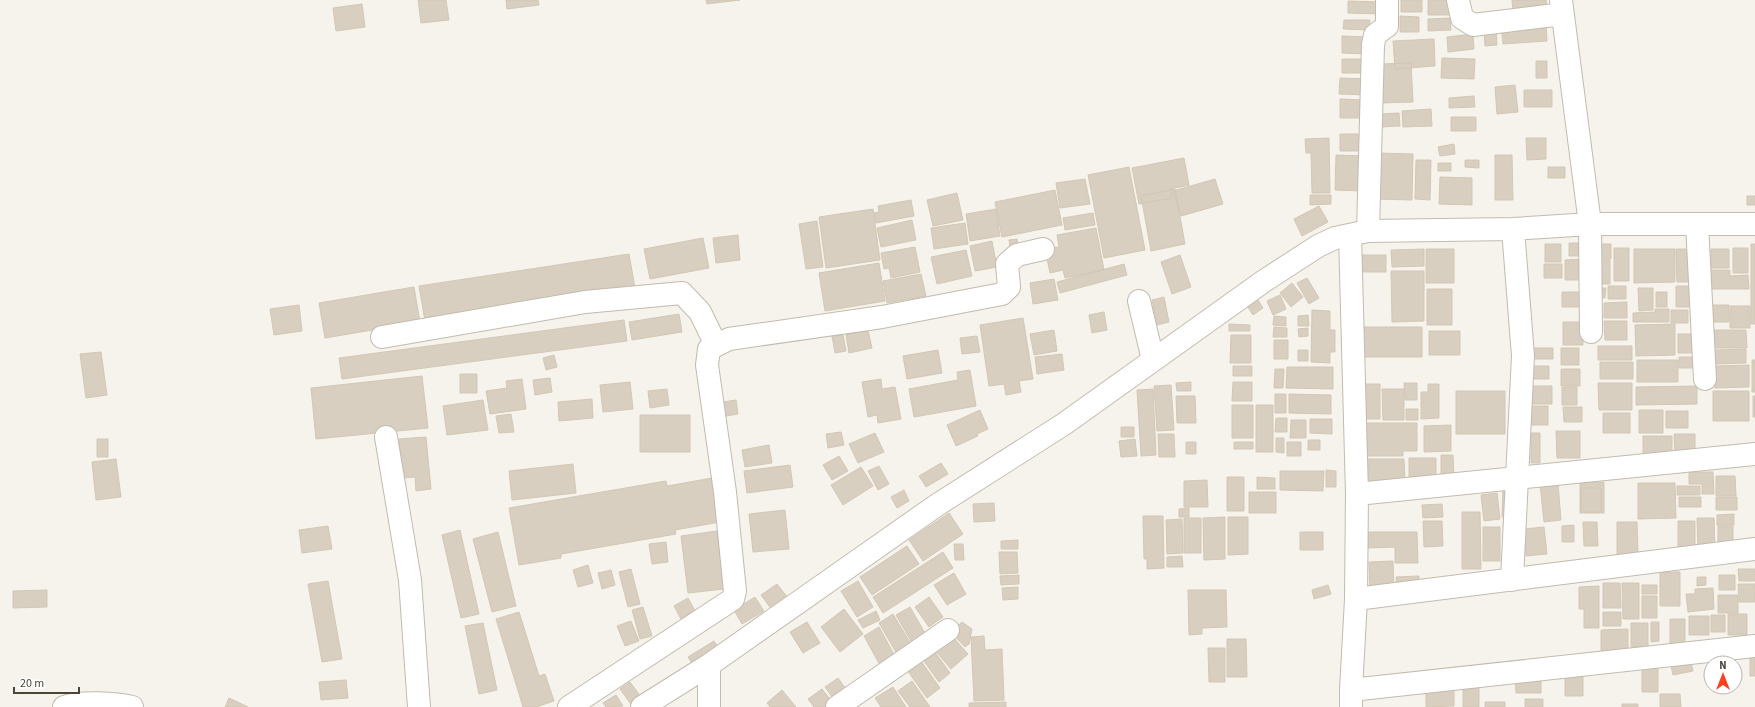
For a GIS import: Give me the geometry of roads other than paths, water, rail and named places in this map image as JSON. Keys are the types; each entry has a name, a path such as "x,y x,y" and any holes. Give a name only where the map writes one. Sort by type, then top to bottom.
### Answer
{"street":[{"path":"1387,0 1387,26 1375,35 1373,45 1359,233 1356,599 1351,698 1755,646"},
{"path":"1458,0 1462,18 1473,25 1562,7 1590,224 1591,332"},
{"path":"642,707 709,665 937,504 1064,424 1264,280 1318,246 1335,238 1359,233 1513,229 1590,224 1755,224"},
{"path":"1697,224 1705,379"},
{"path":"1512,580 1523,356 1513,229"},
{"path":"569,707 734,599 735,592 725,492 707,365 709,349 729,339 882,317 1002,294 1009,287 1007,264 1016,256 1043,249"},
{"path":"382,337 585,302 682,293 700,312 716,345"},
{"path":"1139,301 1153,360"},
{"path":"386,436 410,580 419,707"},
{"path":"1357,494 1755,454"},
{"path":"1356,599 1755,550"},
{"path":"837,707 948,630"},
{"path":"709,665 709,707"},
{"path":"64,707 70,705 94,704 132,707"}]}
